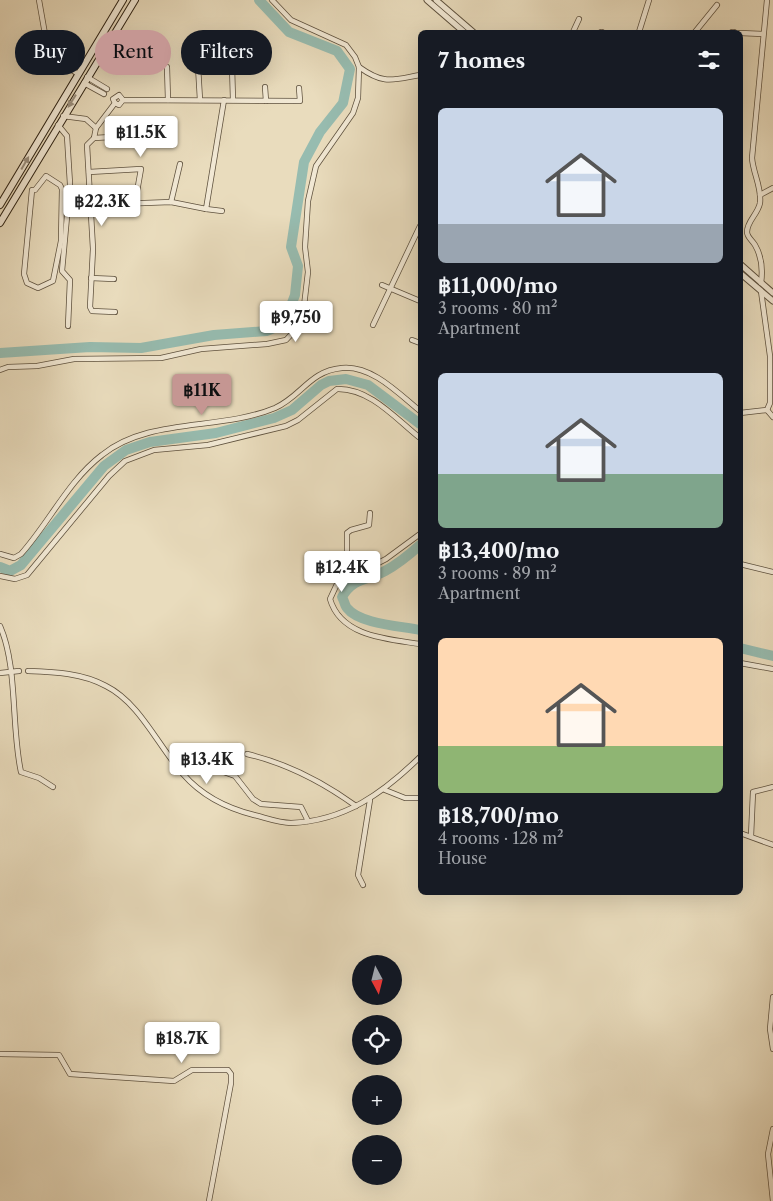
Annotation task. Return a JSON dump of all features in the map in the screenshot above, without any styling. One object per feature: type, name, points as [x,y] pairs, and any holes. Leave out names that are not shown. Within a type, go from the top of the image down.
[{"type":"main road","points":[[85,62],[123,0]]},
{"type":"main road","points":[[0,223],[63,116],[135,0]]},
{"type":"main road","points":[[0,205],[77,75]]},
{"type":"street","points":[[39,0],[44,30]]},
{"type":"street","points":[[272,0],[291,20],[346,45],[360,67],[375,79],[381,80],[418,75]]},
{"type":"street","points":[[427,0],[462,30]]},
{"type":"street","points":[[436,0],[470,30]]},
{"type":"street","points":[[640,30],[649,0]]},
{"type":"street","points":[[767,0],[752,158],[760,195],[758,209],[747,230],[748,237],[756,246],[761,260],[761,291],[771,371],[770,403],[767,410]]},
{"type":"street","points":[[697,30],[717,5]]},
{"type":"street","points":[[574,30],[579,19]]},
{"type":"street","points":[[743,33],[764,34]]},
{"type":"street","points":[[0,370],[8,367],[37,366],[74,359],[161,358],[201,349],[267,344],[286,340],[302,323],[308,272],[305,247],[308,201],[316,166],[352,113],[358,98],[360,67]]},
{"type":"street","points":[[167,75],[168,100]]},
{"type":"street","points":[[199,75],[200,100]]},
{"type":"street","points":[[232,75],[233,100]]},
{"type":"street","points":[[85,80],[119,95],[123,100]]},
{"type":"street","points":[[85,80],[119,105],[123,100]]},
{"type":"street","points":[[265,87],[266,100]]},
{"type":"street","points":[[123,100],[300,101],[299,88]]},
{"type":"street","points":[[115,312],[91,310],[92,205],[88,145],[94,138],[96,128],[119,95]]},
{"type":"street","points":[[206,209],[224,100]]},
{"type":"street","points":[[63,116],[86,119],[96,128]]},
{"type":"street","points":[[58,125],[67,136],[70,184],[62,271],[70,280],[68,326]]},
{"type":"street","points":[[94,138],[146,135]]},
{"type":"street","points":[[171,202],[180,164]]},
{"type":"street","points":[[89,172],[140,169],[135,204]]},
{"type":"street","points":[[46,176],[60,185],[62,189],[61,241],[53,281],[38,288],[27,283],[24,274],[32,190],[35,190],[46,176]]},
{"type":"street","points":[[22,185],[32,190]]},
{"type":"street","points":[[760,195],[773,188]]},
{"type":"street","points":[[92,205],[171,202],[222,211]]},
{"type":"street","points":[[374,325],[418,235]]},
{"type":"street","points":[[743,267],[773,293]]},
{"type":"street","points":[[743,275],[773,301]]},
{"type":"street","points":[[91,278],[114,279]]},
{"type":"street","points":[[382,285],[418,300]]},
{"type":"street","points":[[412,340],[418,342]]},
{"type":"street","points":[[0,554],[14,558],[21,554],[84,470],[102,454],[120,443],[144,433],[225,422],[268,410],[294,397],[311,379],[343,368],[369,374],[390,386],[418,409]]},
{"type":"street","points":[[0,576],[15,579],[27,576],[109,476],[125,461],[154,450],[208,445],[286,426],[298,420],[337,389],[350,390],[369,398],[418,436]]},
{"type":"street","points":[[743,413],[767,410]]},
{"type":"street","points":[[767,410],[773,417]]},
{"type":"street","points":[[350,576],[347,567],[347,533],[369,525],[370,513]]},
{"type":"street","points":[[418,535],[380,563],[337,584],[330,595],[334,609],[358,631],[380,638],[418,644]]},
{"type":"street","points":[[743,565],[773,572]]},
{"type":"street","points":[[0,626],[6,643],[13,717],[21,772],[39,778],[53,787]]},
{"type":"street","points":[[743,663],[773,668]]},
{"type":"street","points":[[0,673],[19,671]]},
{"type":"street","points":[[28,671],[58,672],[106,686],[127,702],[181,773],[196,789],[212,800],[243,812],[277,821],[290,823],[308,821],[370,800],[385,790],[418,760]]},
{"type":"street","points":[[247,754],[264,758],[316,781],[356,806]]},
{"type":"street","points":[[218,770],[235,776],[253,799],[261,804],[301,807],[308,821]]},
{"type":"street","points":[[750,836],[753,792],[773,787]]},
{"type":"street","points":[[385,790],[405,798],[418,798]]},
{"type":"street","points":[[363,885],[358,875],[370,800]]},
{"type":"street","points":[[743,834],[773,845]]},
{"type":"street","points":[[773,997],[770,1028],[773,1049]]},
{"type":"street","points":[[0,1054],[59,1055],[70,1074],[174,1081],[192,1070],[228,1070],[231,1074],[231,1083],[209,1201]]},
{"type":"street","points":[[773,1129],[768,1154],[773,1201]]},
{"type":"waterway","points":[[0,353],[90,347],[141,348],[214,335],[267,331],[284,324],[295,295],[298,266],[291,247],[304,162],[320,132],[343,103],[350,69],[337,51],[289,32],[259,0]]},
{"type":"waterway","points":[[0,567],[10,571],[21,565],[104,466],[126,450],[150,442],[216,433],[274,418],[292,410],[321,385],[329,381],[346,379],[368,385],[418,422]]},
{"type":"waterway","points":[[418,547],[390,568],[351,586],[342,597],[347,608],[361,618],[381,624],[418,630]]},
{"type":"waterway","points":[[743,649],[773,656]]}]
